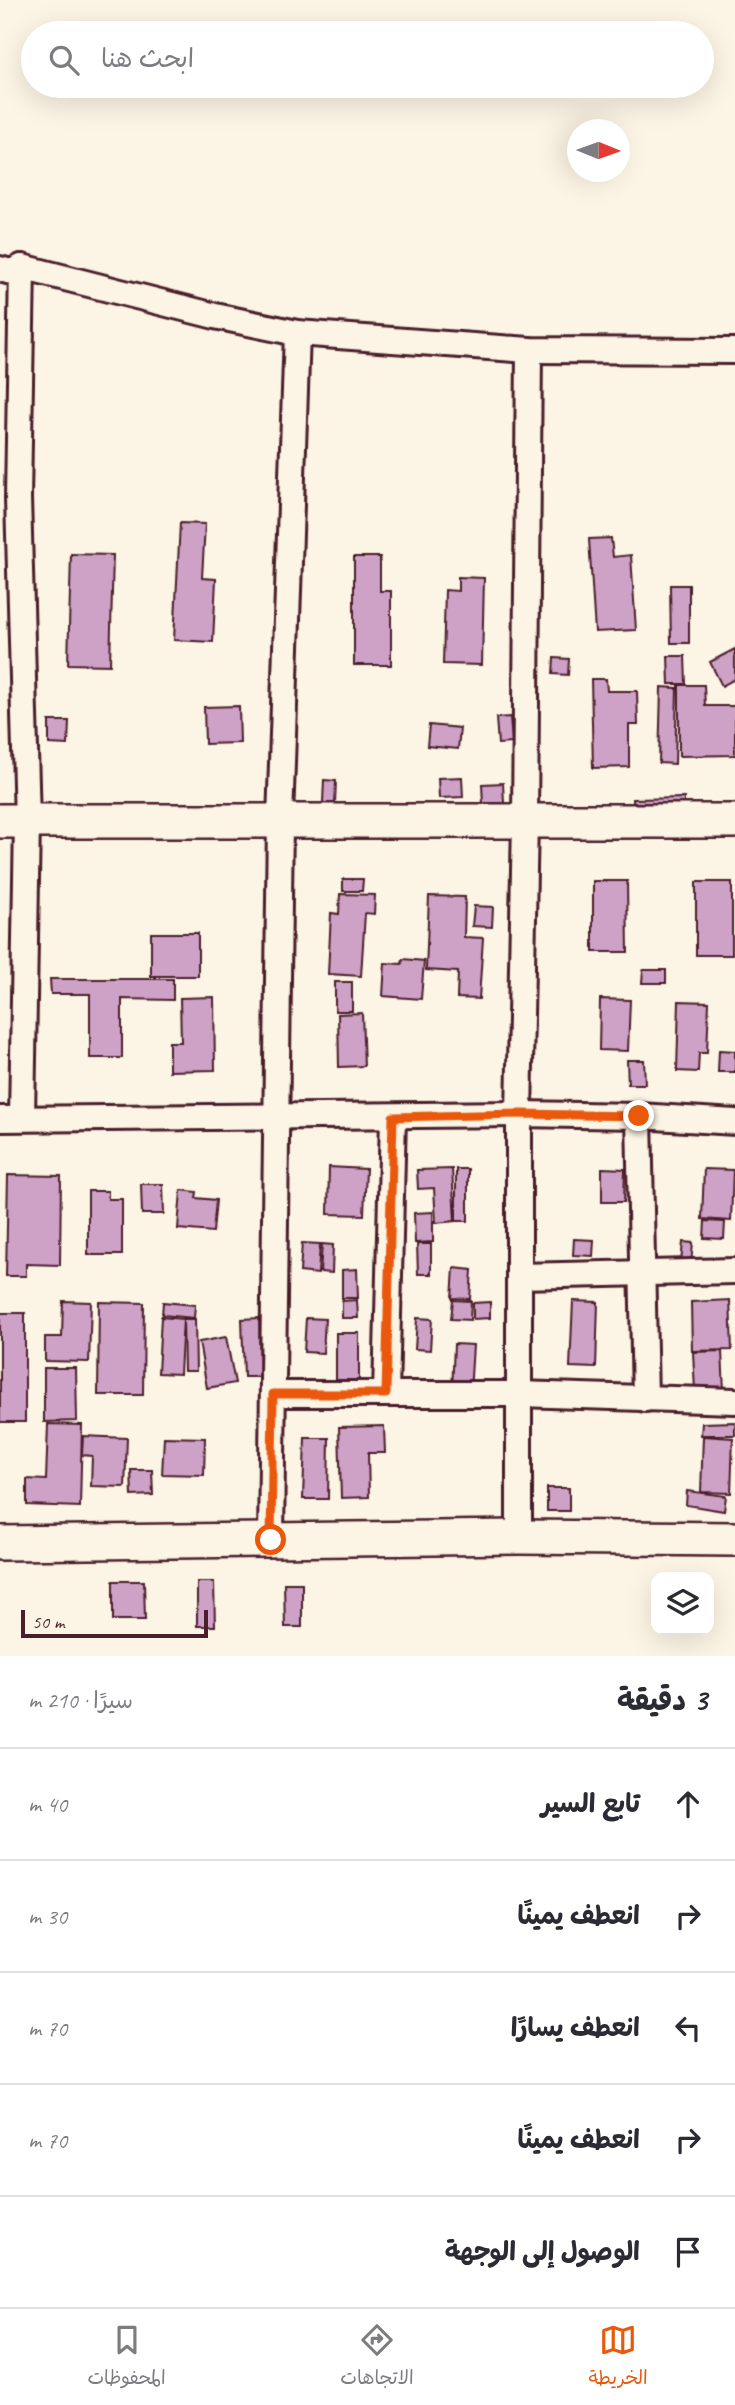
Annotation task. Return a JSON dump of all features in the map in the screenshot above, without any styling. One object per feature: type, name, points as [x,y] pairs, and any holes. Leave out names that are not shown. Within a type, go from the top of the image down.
[{"type":"main road","points":[[13,821],[735,821]]},
{"type":"main road","points":[[0,1543],[519,1537],[735,1539]]},
{"type":"street","points":[[735,351],[529,350],[297,333],[11,268],[11,1119],[519,1114],[639,1116],[735,1122]]},
{"type":"street","points":[[271,1540],[280,820],[297,333]]},
{"type":"street","points":[[519,1537],[519,1114],[525,821],[529,350]]},
{"type":"street","points":[[639,1116],[645,1399]]},
{"type":"street","points":[[386,1394],[393,1117]]},
{"type":"street","points":[[519,1276],[735,1271]]},
{"type":"street","points":[[273,1394],[519,1394],[735,1401]]},
{"type":"building","points":[[180,523],[205,524],[202,578],[216,579],[213,642],[174,640]]},
{"type":"building","points":[[611,538],[613,557],[631,555],[636,630],[595,632],[589,539]]},
{"type":"building","points":[[71,554],[113,555],[110,665],[68,664]]},
{"type":"building","points":[[354,557],[380,557],[380,591],[391,591],[391,665],[354,665]]},
{"type":"building","points":[[458,577],[484,578],[482,665],[443,664],[445,590],[458,591]]},
{"type":"building","points":[[670,585],[689,585],[689,643],[671,643]]},
{"type":"building","points":[[735,649],[735,679],[722,686],[710,662]]},
{"type":"building","points":[[668,656],[685,656],[686,684],[669,684]]},
{"type":"building","points":[[554,658],[569,659],[568,675],[553,674]]},
{"type":"building","points":[[591,679],[606,679],[607,691],[637,691],[638,725],[629,725],[629,767],[593,768]]},
{"type":"building","points":[[679,685],[704,685],[705,706],[735,706],[735,755],[679,756]]},
{"type":"building","points":[[661,687],[677,688],[675,764],[659,763]]},
{"type":"building","points":[[239,706],[240,743],[205,744],[204,707]]},
{"type":"building","points":[[510,717],[512,743],[498,744],[496,718]]},
{"type":"building","points":[[49,721],[69,721],[68,745],[49,744]]},
{"type":"building","points":[[429,725],[460,728],[458,749],[427,746]]},
{"type":"building","points":[[462,777],[463,797],[439,798],[438,778]]},
{"type":"building","points":[[324,780],[336,781],[335,803],[323,803]]},
{"type":"building","points":[[503,783],[504,803],[483,804],[482,784]]},
{"type":"building","points":[[684,798],[684,816],[634,817],[633,799]]},
{"type":"building","points":[[343,879],[363,879],[362,891],[343,891]]},
{"type":"building","points":[[593,881],[627,881],[628,952],[593,952]]},
{"type":"building","points":[[696,882],[732,882],[732,955],[696,955]]},
{"type":"building","points":[[340,894],[375,895],[374,914],[365,913],[361,976],[328,974],[331,913],[339,914]]},
{"type":"building","points":[[429,896],[465,897],[464,937],[483,938],[479,999],[457,998],[458,972],[426,970]]},
{"type":"building","points":[[474,906],[493,907],[492,927],[472,926]]},
{"type":"building","points":[[151,933],[198,933],[198,976],[151,976]]},
{"type":"building","points":[[403,959],[424,961],[421,999],[383,996],[385,963],[402,964]]},
{"type":"building","points":[[643,970],[666,970],[666,983],[642,983]]},
{"type":"building","points":[[50,979],[173,979],[173,1000],[122,999],[122,1058],[90,1058],[90,994],[51,994]]},
{"type":"building","points":[[335,982],[352,982],[352,1011],[335,1011]]},
{"type":"building","points":[[214,997],[215,1070],[169,1071],[169,1042],[181,1042],[180,998]]},
{"type":"building","points":[[600,999],[630,1000],[628,1051],[599,1050]]},
{"type":"building","points":[[679,1001],[709,1002],[707,1053],[699,1053],[698,1072],[677,1071]]},
{"type":"building","points":[[362,1013],[364,1066],[339,1067],[338,1014]]},
{"type":"building","points":[[719,1050],[735,1051],[735,1072],[718,1072]]},
{"type":"building","points":[[627,1060],[644,1060],[645,1084],[628,1084]]},
{"type":"building","points":[[329,1167],[366,1169],[364,1215],[328,1214]]},
{"type":"building","points":[[602,1168],[625,1169],[624,1202],[602,1202]]},
{"type":"building","points":[[452,1169],[455,1221],[436,1223],[434,1188],[418,1189],[417,1170]]},
{"type":"building","points":[[456,1169],[468,1169],[468,1221],[456,1221]]},
{"type":"building","points":[[704,1169],[733,1170],[731,1221],[702,1219]]},
{"type":"building","points":[[8,1175],[61,1176],[60,1265],[26,1264],[26,1276],[6,1276]]},
{"type":"building","points":[[141,1184],[163,1184],[164,1214],[142,1214]]},
{"type":"building","points":[[181,1190],[197,1192],[196,1198],[216,1200],[213,1232],[178,1229]]},
{"type":"building","points":[[88,1191],[108,1191],[108,1199],[122,1199],[122,1255],[88,1255]]},
{"type":"building","points":[[433,1212],[433,1242],[415,1243],[414,1213]]},
{"type":"building","points":[[705,1221],[725,1222],[724,1239],[704,1238]]},
{"type":"building","points":[[574,1239],[594,1240],[593,1256],[573,1255]]},
{"type":"building","points":[[683,1242],[693,1243],[691,1264],[681,1263]]},
{"type":"building","points":[[302,1243],[320,1244],[318,1274],[300,1272]]},
{"type":"building","points":[[322,1244],[333,1245],[332,1273],[320,1272]]},
{"type":"building","points":[[417,1244],[431,1244],[431,1274],[418,1274]]},
{"type":"building","points":[[454,1268],[472,1270],[470,1299],[452,1298]]},
{"type":"building","points":[[357,1269],[358,1298],[342,1298],[342,1270]]},
{"type":"building","points":[[357,1300],[358,1318],[342,1318],[342,1301]]},
{"type":"building","points":[[453,1300],[471,1301],[470,1320],[451,1319]]},
{"type":"building","points":[[730,1300],[732,1350],[692,1351],[691,1302]]},
{"type":"building","points":[[63,1301],[91,1302],[89,1362],[45,1361],[45,1337],[62,1337]]},
{"type":"building","points":[[573,1301],[598,1302],[596,1368],[570,1367]]},
{"type":"building","points":[[99,1302],[144,1303],[143,1395],[98,1395]]},
{"type":"building","points":[[163,1302],[195,1305],[194,1318],[162,1315]]},
{"type":"building","points":[[490,1302],[490,1318],[473,1319],[473,1303]]},
{"type":"building","points":[[0,1313],[25,1313],[25,1422],[0,1422]]},
{"type":"building","points":[[161,1317],[183,1319],[180,1374],[158,1373]]},
{"type":"building","points":[[259,1318],[260,1377],[244,1377],[242,1319]]},
{"type":"building","points":[[306,1318],[325,1319],[323,1353],[304,1352]]},
{"type":"building","points":[[417,1318],[432,1319],[430,1350],[415,1349]]},
{"type":"building","points":[[183,1319],[195,1319],[196,1371],[184,1371]]},
{"type":"building","points":[[336,1333],[359,1333],[359,1393],[336,1393]]},
{"type":"building","points":[[226,1337],[235,1383],[207,1388],[199,1342]]},
{"type":"building","points":[[454,1344],[473,1345],[470,1393],[452,1392]]},
{"type":"building","points":[[722,1351],[724,1391],[695,1391],[693,1352]]},
{"type":"building","points":[[44,1368],[76,1368],[77,1421],[44,1422]]},
{"type":"building","points":[[735,1422],[735,1435],[701,1435],[702,1423]]},
{"type":"building","points":[[48,1424],[82,1425],[80,1507],[27,1505],[27,1479],[46,1480]]},
{"type":"building","points":[[384,1426],[385,1453],[368,1453],[369,1497],[341,1498],[339,1427]]},
{"type":"building","points":[[83,1436],[127,1438],[125,1487],[91,1486],[92,1456],[82,1455]]},
{"type":"building","points":[[703,1436],[733,1438],[731,1493],[701,1492]]},
{"type":"building","points":[[164,1437],[205,1438],[204,1475],[162,1474]]},
{"type":"building","points":[[305,1438],[329,1438],[328,1499],[303,1499]]},
{"type":"building","points":[[131,1470],[152,1470],[153,1495],[132,1496]]},
{"type":"building","points":[[547,1488],[569,1488],[569,1511],[547,1511]]},
{"type":"building","points":[[687,1491],[726,1496],[724,1511],[686,1505]]},
{"type":"building","points":[[113,1581],[144,1581],[145,1620],[113,1620]]},
{"type":"building","points":[[197,1582],[214,1582],[215,1626],[197,1626]]},
{"type":"building","points":[[284,1583],[302,1583],[302,1627],[285,1627]]},
{"type":"route","points":[[271,1540],[273,1394],[386,1394],[393,1117],[519,1114],[639,1116]]}]
